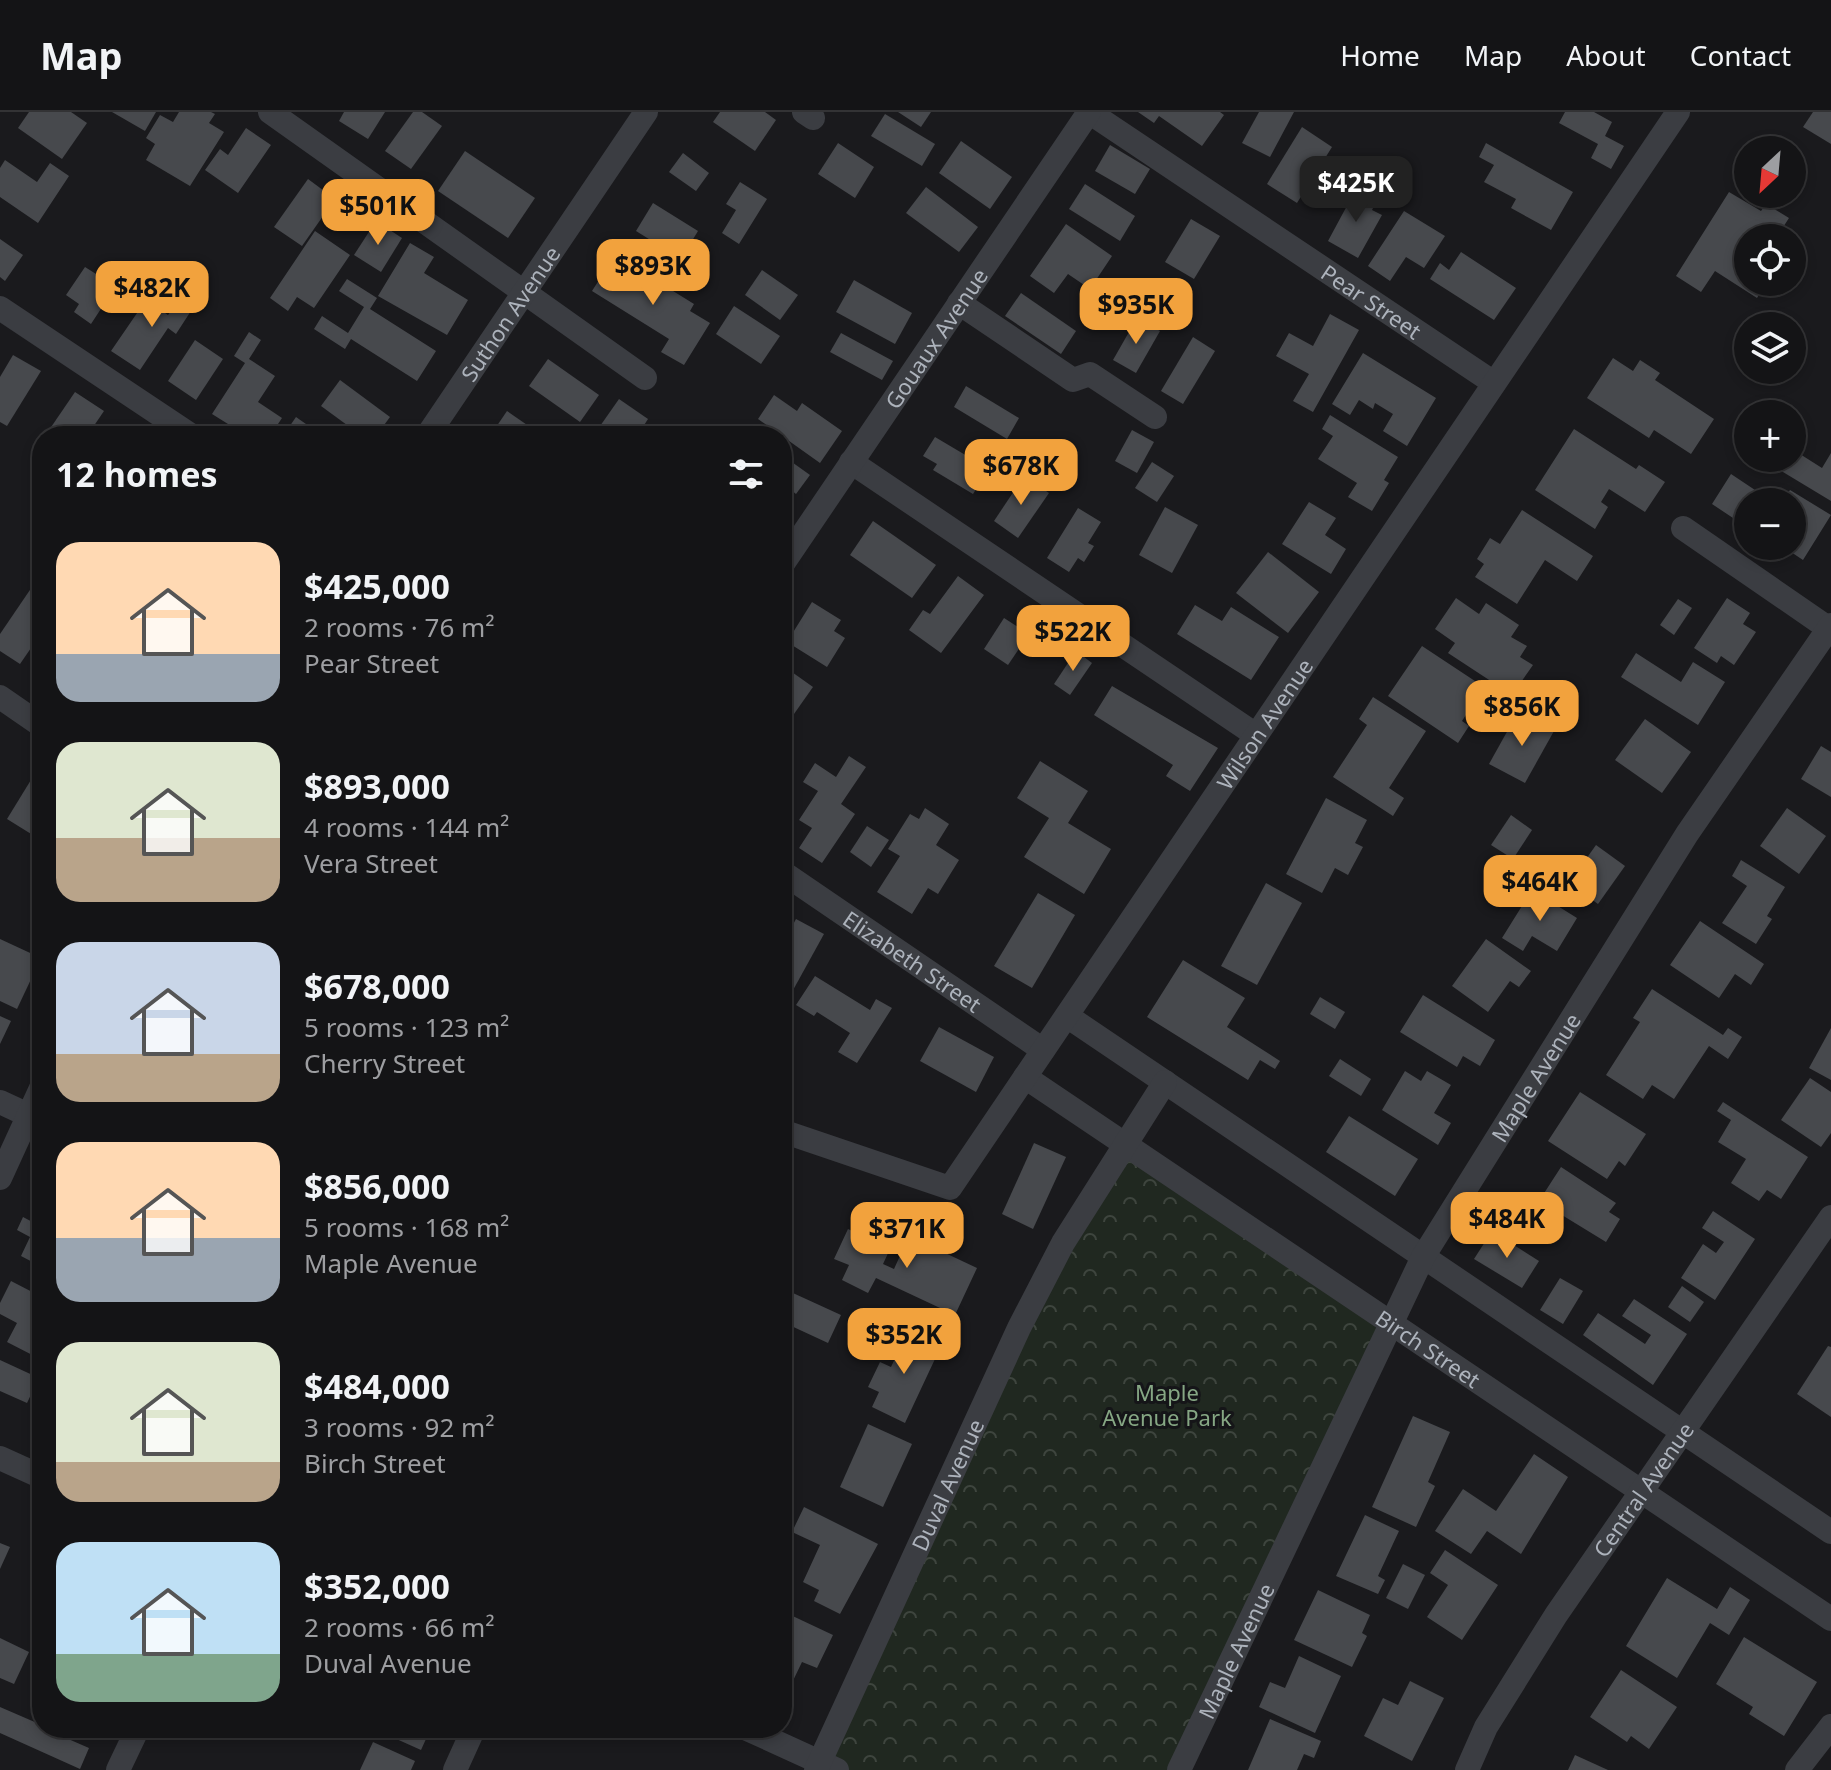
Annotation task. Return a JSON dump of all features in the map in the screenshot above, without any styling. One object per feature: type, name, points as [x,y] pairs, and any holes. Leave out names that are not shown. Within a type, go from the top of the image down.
[{"type":"street","points":[[270,112],[645,378]]},
{"type":"street","name":"Suthon Avenue","points":[[434,426],[646,112]]},
{"type":"street","name":"Gouaux Avenue","points":[[792,550],[1089,112]]},
{"type":"street","name":"Pear Street","points":[[1089,112],[1494,383]]},
{"type":"street","name":"Wilson Avenue","points":[[792,1134],[950,1188],[1678,112]]},
{"type":"street","points":[[959,303],[1073,380],[1090,374],[1155,417]]},
{"type":"street","points":[[0,308],[177,426]]},
{"type":"street","points":[[851,462],[1256,735]]},
{"type":"street","points":[[1683,528],[1830,628]]},
{"type":"street","name":"Maple Avenue","points":[[1179,1770],[1423,1257],[1687,834],[1830,628]]},
{"type":"street","points":[[0,697],[32,719]]},
{"type":"street","name":"Elizabeth Street","points":[[792,879],[1043,1050]]},
{"type":"street","points":[[1067,1016],[1831,1532]]},
{"type":"street","name":"Birch Street","points":[[1025,1077],[1831,1619]]},
{"type":"street","name":"Duval Avenue","points":[[824,1767],[1019,1328],[1063,1243],[1165,1082]]},
{"type":"street","points":[[0,1102],[32,1118]]},
{"type":"street","points":[[0,1178],[32,1124]]},
{"type":"street","name":"Central Avenue","points":[[1467,1770],[1486,1727],[1556,1615],[1831,1217]]},
{"type":"street","points":[[0,1458],[32,1472]]},
{"type":"street","points":[[1797,1770],[1831,1726]]},
{"type":"street","points":[[118,1770],[133,1738]]},
{"type":"street","points":[[455,1770],[469,1738]]},
{"type":"street","points":[[765,1738],[824,1767]]},
{"type":"green space","name":"Maple Avenue Park","points":[[1126,1145],[1391,1323],[1179,1770],[837,1770],[820,1762],[1019,1328]]},
{"type":"building","points":[[29,112],[71,112],[87,123],[62,159],[18,128]]},
{"type":"building","points":[[112,112],[156,112],[145,131]]},
{"type":"building","points":[[179,112],[211,112],[215,114],[209,123],[224,132],[190,186],[146,160],[155,144],[146,138],[160,115],[173,122]]},
{"type":"building","points":[[344,112],[385,112],[368,139],[339,121]]},
{"type":"building","points":[[413,112],[422,112],[442,126],[411,169],[385,151]]},
{"type":"building","points":[[720,112],[765,112],[776,120],[755,151],[713,122]]},
{"type":"building","points":[[898,112],[931,112],[921,127]]},
{"type":"building","points":[[1138,112],[1220,112],[1224,115],[1202,146],[1159,116],[1154,123]]},
{"type":"building","points":[[1259,112],[1294,112],[1270,157],[1242,143]]},
{"type":"building","points":[[1565,112],[1594,112],[1612,122],[1605,136],[1624,146],[1611,169],[1591,158],[1598,144],[1559,123]]},
{"type":"building","points":[[1813,112],[1831,112],[1831,144],[1803,127]]},
{"type":"building","points":[[885,114],[935,144],[922,166],[871,136]]},
{"type":"building","points":[[1302,127],[1332,147],[1297,203],[1267,184]]},
{"type":"building","points":[[246,128],[271,145],[238,193],[205,170],[220,149],[228,155]]},
{"type":"building","points":[[961,141],[1012,177],[990,209],[939,173]]},
{"type":"building","points":[[838,143],[874,167],[855,198],[818,174]]},
{"type":"building","points":[[1486,143],[1573,192],[1551,230],[1511,208],[1516,199],[1484,182],[1494,165],[1479,157]]},
{"type":"building","points":[[1110,145],[1150,169],[1135,194],[1095,171]]},
{"type":"building","points":[[465,151],[535,198],[508,238],[438,191]]},
{"type":"building","points":[[683,153],[709,173],[696,191],[669,172]]},
{"type":"building","points":[[5,160],[37,182],[50,163],[69,176],[38,223],[0,197],[0,168]]},
{"type":"building","points":[[308,179],[335,199],[302,246],[274,227]]},
{"type":"building","points":[[740,182],[767,199],[739,244],[722,233],[736,210],[726,204]]},
{"type":"building","points":[[1085,184],[1135,216],[1120,241],[1069,209]]},
{"type":"building","points":[[926,187],[978,227],[959,252],[906,213]]},
{"type":"building","points":[[1356,189],[1377,200],[1372,210],[1382,215],[1358,258],[1328,241]]},
{"type":"building","points":[[1729,192],[1734,195],[1734,208],[1756,208],[1761,211],[1773,208],[1789,218],[1785,224],[1734,224],[1734,283],[1715,271],[1701,292],[1676,276]]},
{"type":"building","points":[[653,203],[698,231],[681,259],[636,231]]},
{"type":"building","points":[[1404,211],[1445,236],[1424,268],[1406,257],[1390,281],[1368,266]]},
{"type":"building","points":[[1191,219],[1220,236],[1194,279],[1165,262]]},
{"type":"building","points":[[376,221],[402,238],[381,272],[354,255]]},
{"type":"building","points":[[1066,224],[1112,256],[1090,289],[1068,274],[1054,293],[1030,276]]},
{"type":"building","points":[[315,231],[350,255],[314,308],[297,297],[288,311],[270,298]]},
{"type":"building","points":[[0,239],[23,255],[5,281],[0,277]]},
{"type":"building","points":[[410,243],[434,257],[424,273],[468,300],[447,335],[378,296]]},
{"type":"building","points":[[1461,252],[1516,288],[1494,320],[1430,279],[1440,263],[1449,270]]},
{"type":"building","points":[[615,255],[694,304],[690,311],[710,323],[684,365],[661,352],[669,339],[592,291]]},
{"type":"building","points":[[85,267],[104,279],[98,288],[110,295],[91,324],[74,312],[79,304],[66,295]]},
{"type":"building","points":[[762,270],[798,295],[780,320],[745,295]]},
{"type":"building","points":[[347,279],[377,298],[370,309],[436,351],[417,381],[351,339],[345,349],[314,329],[322,316],[348,333],[364,307],[339,291]]},
{"type":"building","points":[[854,280],[912,313],[895,344],[836,312]]},
{"type":"building","points":[[187,288],[200,297],[176,334],[168,328],[140,370],[111,351],[146,300],[168,315]]},
{"type":"building","points":[[1021,293],[1076,331],[1061,354],[1005,316]]},
{"type":"building","points":[[734,306],[780,336],[761,364],[716,334]]},
{"type":"building","points":[[1330,314],[1359,330],[1313,412],[1293,401],[1309,374],[1276,356],[1289,333],[1313,346]]},
{"type":"building","points":[[1137,318],[1160,331],[1136,373],[1113,360]]},
{"type":"building","points":[[249,332],[261,340],[249,359],[275,376],[258,402],[282,418],[277,426],[231,426],[212,414],[245,363],[234,356]]},
{"type":"building","points":[[841,333],[893,361],[882,380],[830,352]]},
{"type":"building","points":[[1193,337],[1215,351],[1183,404],[1161,391]]},
{"type":"building","points":[[195,340],[223,359],[196,400],[168,381]]},
{"type":"building","points":[[1363,353],[1436,398],[1407,446],[1383,431],[1393,414],[1375,403],[1373,409],[1359,400],[1350,415],[1332,404]]},
{"type":"building","points":[[13,355],[41,371],[7,426],[0,422],[0,377]]},
{"type":"building","points":[[1613,358],[1633,371],[1640,360],[1660,373],[1655,380],[1714,419],[1691,454],[1654,430],[1649,438],[1587,398]]},
{"type":"building","points":[[548,359],[599,395],[580,422],[529,386]]},
{"type":"building","points":[[340,380],[390,417],[383,426],[348,426],[321,406]]},
{"type":"building","points":[[966,386],[1019,418],[1007,439],[954,407]]},
{"type":"building","points":[[75,392],[104,411],[94,426],[52,426]]},
{"type":"building","points":[[774,395],[797,411],[802,403],[842,431],[820,463],[792,443],[792,426],[768,426],[758,419]]},
{"type":"building","points":[[619,399],[648,419],[643,426],[600,426]]},
{"type":"building","points":[[507,411],[529,426],[497,426]]},
{"type":"building","points":[[1330,415],[1398,457],[1384,480],[1389,483],[1372,511],[1348,497],[1357,483],[1318,459],[1333,436],[1322,429]]},
{"type":"building","points":[[296,417],[309,426],[290,426]]},
{"type":"building","points":[[1574,429],[1636,469],[1639,465],[1665,482],[1645,512],[1609,489],[1601,502],[1608,507],[1595,529],[1535,490]]},
{"type":"building","points":[[1132,430],[1154,442],[1137,473],[1115,461]]},
{"type":"building","points":[[935,437],[989,469],[973,494],[933,470],[937,464],[923,456]]},
{"type":"building","points":[[1831,453],[1831,501],[1783,472],[1806,472],[1806,458],[1822,468]]},
{"type":"building","points":[[792,462],[810,475],[796,494],[792,491]]},
{"type":"building","points":[[1152,462],[1174,476],[1157,502],[1135,488]]},
{"type":"building","points":[[1731,474],[1752,488],[1734,488],[1734,519],[1712,504]]},
{"type":"building","points":[[1024,476],[1049,493],[1018,538],[994,521]]},
{"type":"building","points":[[1806,500],[1831,515],[1806,555]]},
{"type":"building","points":[[1309,502],[1336,518],[1325,535],[1346,549],[1331,574],[1282,544]]},
{"type":"building","points":[[1165,507],[1198,525],[1172,573],[1139,555]]},
{"type":"building","points":[[1078,508],[1101,522],[1088,543],[1094,546],[1084,562],[1078,558],[1069,572],[1047,558]]},
{"type":"building","points":[[1522,510],[1593,556],[1577,581],[1545,560],[1517,604],[1475,577],[1484,564],[1477,559],[1490,538],[1500,544]]},
{"type":"building","points":[[873,521],[936,565],[912,598],[850,555]]},
{"type":"building","points":[[1268,552],[1319,592],[1288,633],[1236,593]]},
{"type":"building","points":[[958,576],[984,595],[941,653],[909,630],[923,610],[930,614]]},
{"type":"building","points":[[32,587],[32,647],[20,664],[0,651],[0,634]]},
{"type":"building","points":[[1456,598],[1479,614],[1486,603],[1519,625],[1511,637],[1527,646],[1520,657],[1533,665],[1512,695],[1448,653],[1455,643],[1435,629]]},
{"type":"building","points":[[1727,598],[1750,613],[1743,624],[1756,632],[1734,665],[1721,656],[1717,663],[1694,648]]},
{"type":"building","points":[[1678,599],[1692,608],[1674,635],[1660,625]]},
{"type":"building","points":[[812,602],[841,620],[834,631],[845,638],[827,667],[792,645],[792,634]]},
{"type":"building","points":[[1195,605],[1222,621],[1231,607],[1279,637],[1251,680],[1177,634]]},
{"type":"building","points":[[1004,618],[1029,634],[1008,665],[984,649]]},
{"type":"building","points":[[1422,646],[1484,687],[1462,721],[1469,726],[1458,743],[1388,696]]},
{"type":"building","points":[[1076,651],[1092,663],[1070,695],[1054,684]]},
{"type":"building","points":[[1636,653],[1681,682],[1693,662],[1725,682],[1698,725],[1621,677]]},
{"type":"building","points":[[792,672],[813,687],[792,717]]},
{"type":"building","points":[[1112,686],[1218,748],[1190,791],[1166,776],[1173,765],[1094,715]]},
{"type":"building","points":[[1373,697],[1426,731],[1389,788],[1404,798],[1393,816],[1333,777],[1367,725],[1359,719]]},
{"type":"building","points":[[1518,712],[1554,731],[1525,783],[1489,764]]},
{"type":"building","points":[[1645,719],[1691,752],[1662,793],[1615,760]]},
{"type":"building","points":[[1821,746],[1831,752],[1831,797],[1801,779]]},
{"type":"building","points":[[849,756],[866,767],[841,804],[855,814],[822,863],[799,848],[812,828],[799,820],[818,791],[803,782],[815,763],[836,777]]},
{"type":"building","points":[[1040,761],[1088,791],[1068,823],[1111,849],[1084,894],[1024,857],[1049,818],[1017,798]]},
{"type":"building","points":[[32,778],[32,835],[7,819]]},
{"type":"building","points":[[1326,798],[1367,820],[1355,843],[1363,847],[1348,875],[1335,868],[1322,893],[1286,874]]},
{"type":"building","points":[[925,808],[949,824],[936,845],[959,860],[938,894],[928,888],[912,914],[877,892],[900,856],[888,849],[910,814],[919,819]]},
{"type":"building","points":[[1787,808],[1826,836],[1799,874],[1760,846]]},
{"type":"building","points":[[1511,815],[1532,830],[1513,859],[1491,845]]},
{"type":"building","points":[[867,826],[889,840],[871,867],[850,852]]},
{"type":"building","points":[[1596,845],[1625,866],[1598,904],[1569,883]]},
{"type":"building","points":[[1741,860],[1785,887],[1767,916],[1772,919],[1756,944],[1722,923],[1747,886],[1732,876]]},
{"type":"building","points":[[1266,883],[1302,903],[1257,985],[1221,966]]},
{"type":"building","points":[[1532,890],[1577,918],[1557,951],[1532,936],[1523,951],[1502,938]]},
{"type":"building","points":[[1038,893],[1075,915],[1032,988],[994,966]]},
{"type":"building","points":[[796,919],[824,934],[792,992],[792,926]]},
{"type":"building","points":[[1700,921],[1764,964],[1751,985],[1735,974],[1719,998],[1670,965]]},
{"type":"building","points":[[0,939],[32,954],[32,977],[17,1009],[0,1001]]},
{"type":"building","points":[[1486,939],[1531,971],[1519,987],[1510,981],[1488,1012],[1452,986]]},
{"type":"building","points":[[1183,960],[1245,998],[1227,1027],[1280,1061],[1275,1069],[1260,1060],[1248,1080],[1147,1017]]},
{"type":"building","points":[[815,976],[870,1010],[876,999],[892,1008],[857,1063],[838,1052],[850,1033],[817,1012],[814,1016],[796,1005]]},
{"type":"building","points":[[1652,989],[1723,1035],[1728,1028],[1742,1037],[1728,1059],[1709,1046],[1674,1099],[1652,1085],[1643,1099],[1606,1075],[1640,1022],[1633,1018]]},
{"type":"building","points":[[1423,995],[1495,1040],[1480,1066],[1463,1056],[1457,1067],[1400,1032]]},
{"type":"building","points":[[1320,997],[1345,1012],[1335,1029],[1310,1014]]},
{"type":"building","points":[[0,1016],[11,1021],[0,1044]]},
{"type":"building","points":[[939,1027],[994,1057],[976,1092],[920,1061]]},
{"type":"building","points":[[1831,1028],[1831,1080],[1809,1068]]},
{"type":"building","points":[[1340,1059],[1371,1079],[1361,1096],[1329,1076]]},
{"type":"building","points":[[1405,1071],[1421,1081],[1427,1071],[1451,1085],[1434,1113],[1451,1123],[1438,1145],[1382,1110]]},
{"type":"building","points":[[1810,1078],[1831,1092],[1831,1133],[1821,1147],[1781,1120]]},
{"type":"building","points":[[1580,1092],[1646,1134],[1625,1166],[1619,1161],[1607,1179],[1548,1141]]},
{"type":"building","points":[[1723,1102],[1808,1157],[1781,1199],[1767,1190],[1759,1201],[1731,1183],[1746,1159],[1718,1142],[1731,1120],[1717,1111]]},
{"type":"building","points":[[1349,1116],[1418,1159],[1395,1196],[1326,1152]]},
{"type":"building","points":[[1034,1143],[1066,1157],[1033,1229],[1002,1214]]},
{"type":"building","points":[[1561,1167],[1616,1203],[1609,1212],[1620,1219],[1606,1242],[1539,1201]]},
{"type":"building","points":[[1713,1211],[1755,1239],[1715,1300],[1681,1278],[1703,1244],[1716,1253],[1724,1242],[1702,1228]]},
{"type":"building","points":[[23,1217],[32,1222],[32,1262],[21,1256],[30,1237],[17,1230]]},
{"type":"building","points":[[848,1229],[890,1249],[883,1264],[894,1269],[909,1236],[977,1268],[955,1315],[876,1278],[868,1293],[842,1280],[849,1265],[834,1259]]},
{"type":"building","points":[[1492,1231],[1539,1261],[1522,1288],[1474,1259]]},
{"type":"building","points":[[1560,1278],[1583,1291],[1563,1324],[1540,1310]]},
{"type":"building","points":[[11,1281],[32,1292],[32,1355],[7,1342],[17,1323],[0,1314],[0,1303]]},
{"type":"building","points":[[1682,1286],[1704,1302],[1690,1322],[1668,1307]]},
{"type":"building","points":[[792,1293],[841,1315],[828,1343],[792,1326]]},
{"type":"building","points":[[1634,1299],[1687,1334],[1653,1385],[1583,1335],[1598,1313],[1645,1344],[1651,1335],[1622,1316]]},
{"type":"building","points":[[909,1329],[942,1344],[905,1423],[872,1407],[879,1392],[868,1387],[880,1362],[891,1367]]},
{"type":"building","points":[[1828,1346],[1831,1347],[1831,1417],[1797,1394]]},
{"type":"building","points":[[0,1360],[32,1375],[32,1393],[27,1403],[0,1391]]},
{"type":"building","points":[[1413,1416],[1450,1432],[1428,1482],[1435,1486],[1416,1527],[1372,1507]]},
{"type":"building","points":[[868,1424],[912,1444],[883,1507],[840,1487]]},
{"type":"building","points":[[1534,1454],[1568,1477],[1521,1554],[1487,1531],[1471,1554],[1435,1531],[1463,1489],[1496,1511]]},
{"type":"building","points":[[804,1507],[878,1544],[840,1614],[814,1601],[819,1590],[803,1582],[820,1545],[792,1532]]},
{"type":"building","points":[[1365,1515],[1399,1531],[1378,1576],[1385,1580],[1378,1594],[1336,1576]]},
{"type":"building","points":[[0,1543],[10,1547],[0,1569]]},
{"type":"building","points":[[1445,1550],[1498,1585],[1462,1640],[1427,1617],[1448,1585],[1430,1573]]},
{"type":"building","points":[[1403,1564],[1425,1575],[1408,1609],[1386,1598]]},
{"type":"building","points":[[1667,1578],[1717,1609],[1730,1587],[1750,1600],[1729,1635],[1710,1623],[1677,1678],[1626,1646]]},
{"type":"building","points":[[1318,1590],[1370,1615],[1362,1633],[1367,1636],[1352,1667],[1294,1640]]},
{"type":"building","points":[[792,1616],[833,1635],[817,1668],[802,1662],[792,1683]]},
{"type":"building","points":[[1744,1637],[1817,1682],[1784,1736],[1749,1714],[1753,1707],[1716,1684]]},
{"type":"building","points":[[0,1638],[29,1652],[14,1684],[0,1678]]},
{"type":"building","points":[[1299,1656],[1341,1676],[1315,1733],[1259,1707],[1270,1682],[1285,1688]]},
{"type":"building","points":[[1621,1670],[1677,1707],[1649,1749],[1631,1736],[1627,1742],[1590,1717]]},
{"type":"building","points":[[1410,1681],[1444,1698],[1412,1761],[1364,1736],[1383,1698],[1398,1705]]},
{"type":"building","points":[[0,1707],[32,1721],[32,1738],[66,1738],[89,1748],[80,1769],[0,1733]]},
{"type":"building","points":[[1270,1719],[1321,1741],[1314,1758],[1304,1754],[1297,1770],[1248,1770]]},
{"type":"building","points":[[394,1738],[426,1738],[421,1750]]},
{"type":"building","points":[[373,1742],[415,1761],[411,1770],[360,1770]]},
{"type":"building","points":[[1575,1755],[1608,1770],[1568,1770]]}]
